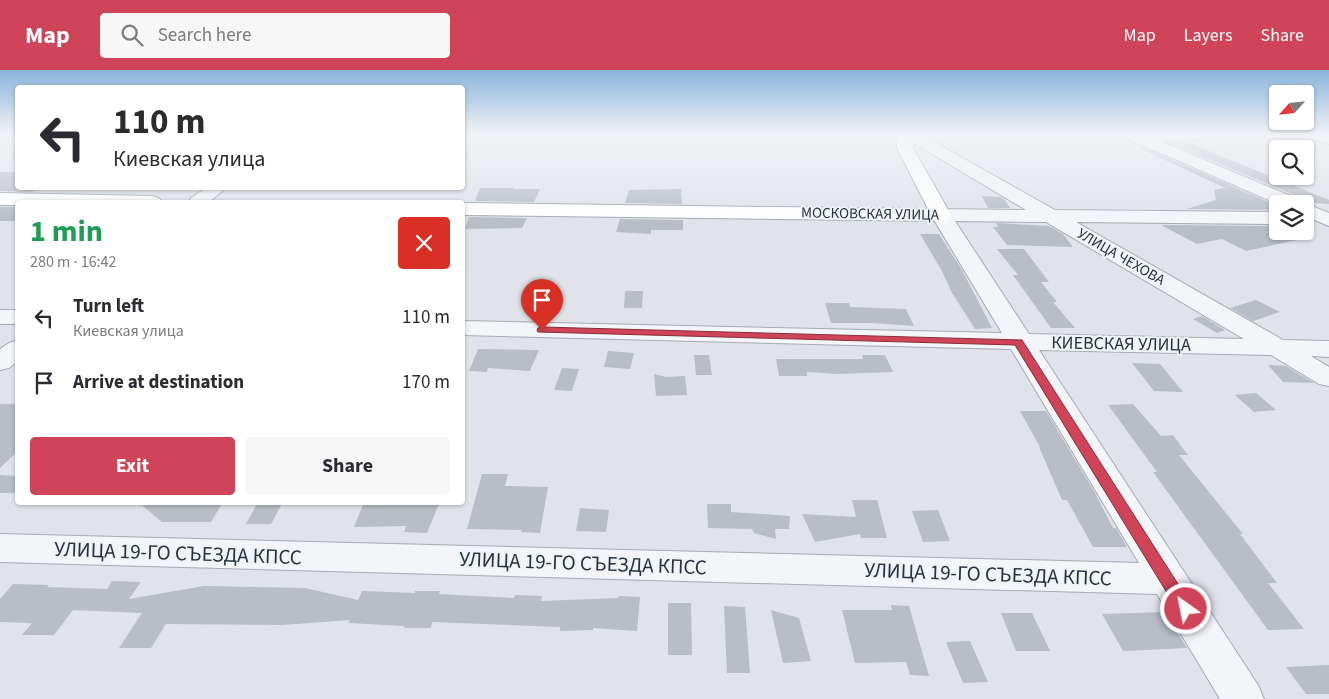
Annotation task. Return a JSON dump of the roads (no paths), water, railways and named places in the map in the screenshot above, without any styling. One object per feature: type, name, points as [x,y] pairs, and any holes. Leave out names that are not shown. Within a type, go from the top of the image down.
[{"type":"main road","points":[[913,163],[941,215]]},
{"type":"main road","points":[[0,199],[51,200]]},
{"type":"main road","name":"МОСКОВСКАЯ УЛИЦА","points":[[465,209],[941,215]]},
{"type":"street","name":"УЛИЦА ЧЕХОВА","points":[[965,163],[1329,378]]},
{"type":"street","points":[[1200,163],[1272,195]]},
{"type":"street","points":[[201,200],[214,190]]},
{"type":"street","points":[[1314,213],[1328,219]]},
{"type":"street","points":[[941,215],[1018,342],[1243,699]]},
{"type":"street","name":"МОСКОВСКАЯ УЛИЦА","points":[[941,215],[1269,218]]},
{"type":"street","points":[[1314,218],[1328,219]]},
{"type":"street","points":[[0,317],[15,317]]},
{"type":"street","name":"КИЕВСКАЯ УЛИЦА","points":[[465,328],[1329,349]]},
{"type":"street","points":[[0,362],[15,350]]},
{"type":"street","name":"УЛИЦА 19-ГО СЪЕЗДА КПСС","points":[[0,548],[1166,579]]}]
